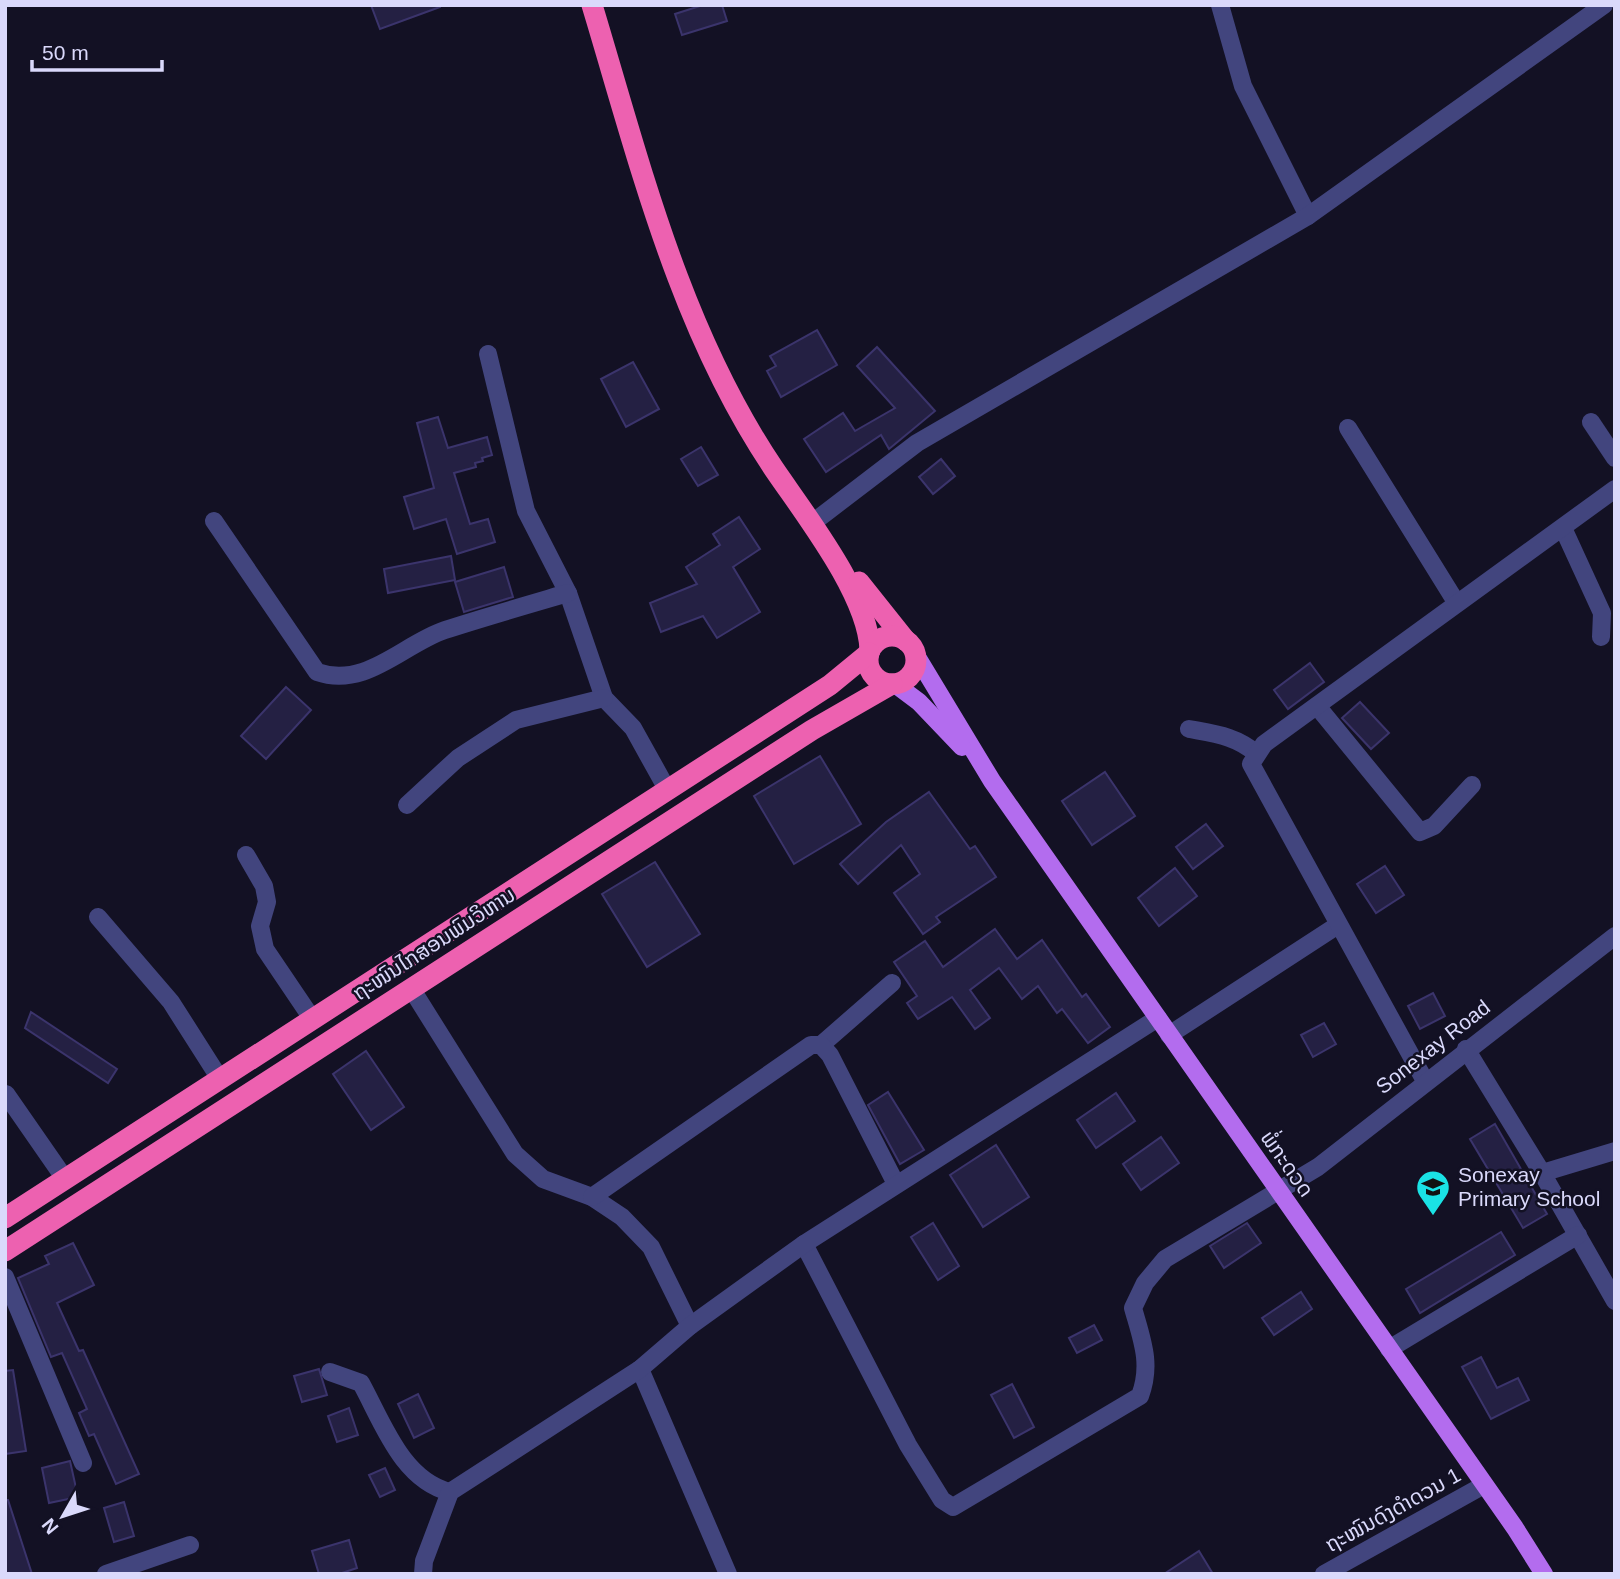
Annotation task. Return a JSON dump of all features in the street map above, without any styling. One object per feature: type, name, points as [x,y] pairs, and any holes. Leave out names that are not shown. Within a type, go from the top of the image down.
[{"type":"highway","points":[[592,5],[666,248],[694,317],[740,414],[862,608],[869,632],[873,675],[893,684],[912,673],[910,646],[811,523]]},
{"type":"highway","points":[[870,652],[886,637],[910,646]]},
{"type":"highway","name":"ຖະໜົນໄກສອນພົມວິຫານ","points":[[5,1218],[667,792],[830,685],[870,652]]},
{"type":"highway","name":"ຖະໜົນໄກສອນພົມວິຫານ","points":[[5,1251],[812,730],[893,684]]},
{"type":"highway","points":[[503,899],[517,920]]},
{"type":"main road","points":[[910,646],[992,781]]},
{"type":"main road","points":[[893,684],[943,725],[992,781]]},
{"type":"main road","name":"ພໍ່ກະດວດ","points":[[992,781],[1544,1574]]},
{"type":"street","points":[[1220,5],[1243,86],[1308,216]]},
{"type":"street","points":[[811,523],[917,443],[1308,216],[1604,5]]},
{"type":"street","points":[[488,354],[526,511],[568,593],[604,698],[633,728],[667,792]]},
{"type":"street","points":[[1591,422],[1615,458]]},
{"type":"street","points":[[1348,428],[1456,602]]},
{"type":"street","points":[[1425,1081],[1251,764],[1264,744],[1615,489]]},
{"type":"street","points":[[214,521],[317,672],[330,677],[387,663],[441,632],[568,593]]},
{"type":"street","points":[[1563,528],[1602,613],[1601,637]]},
{"type":"street","points":[[407,805],[458,758],[516,720],[604,698]]},
{"type":"street","points":[[1317,706],[1420,832],[1434,826],[1472,785]]},
{"type":"street","points":[[1189,729],[1226,735],[1242,741],[1257,754]]},
{"type":"street","points":[[246,855],[264,886],[267,902],[260,926],[265,949],[313,1020]]},
{"type":"street","points":[[98,917],[171,1002],[220,1079]]},
{"type":"street","points":[[1169,1035],[1338,925]]},
{"type":"street","name":"Sonexay Road","points":[[804,1244],[908,1445],[942,1500],[953,1507],[1140,1396],[1147,1378],[1147,1358],[1133,1308],[1145,1283],[1165,1259],[1318,1167],[1466,1049],[1615,936]]},
{"type":"street","points":[[592,1197],[811,1045],[821,1045],[892,983]]},
{"type":"street","points":[[411,988],[515,1154],[543,1179],[592,1197],[622,1217],[651,1247],[690,1326]]},
{"type":"street","points":[[423,1574],[424,1561],[450,1492],[640,1369],[690,1326],[804,1244],[1158,1018]]},
{"type":"street","points":[[821,1045],[830,1055],[895,1184]]},
{"type":"street","points":[[1466,1049],[1542,1173],[1615,1301]]},
{"type":"street","points":[[6,1094],[65,1179]]},
{"type":"street","points":[[1542,1173],[1615,1151]]},
{"type":"street","points":[[1389,1349],[1578,1235]]},
{"type":"street","points":[[5,1277],[83,1463]]},
{"type":"street","points":[[640,1369],[727,1574]]},
{"type":"street","points":[[330,1372],[361,1383],[407,1466],[431,1487],[450,1492]]},
{"type":"street","name":"ຖະໜົນດົງດຳດວນ 1","points":[[1324,1574],[1484,1485]]},
{"type":"street","points":[[106,1574],[190,1545]]},
{"type":"building","points":[[371,5],[440,5],[440,7],[380,29]]},
{"type":"building","points":[[703,5],[722,5],[727,21],[682,35],[675,14]]},
{"type":"building","points":[[817,330],[837,365],[781,397],[767,371],[776,366],[770,356]]},
{"type":"building","points":[[877,347],[935,411],[889,449],[881,435],[826,472],[804,439],[843,413],[855,431],[895,408],[857,366]]},
{"type":"building","points":[[633,362],[659,409],[626,427],[601,379]]},
{"type":"building","points":[[438,417],[448,448],[487,437],[492,455],[475,463],[476,467],[454,473],[470,524],[488,519],[495,542],[457,554],[446,519],[414,529],[404,497],[434,488],[417,423]]},
{"type":"building","points":[[701,447],[718,475],[698,486],[681,459]]},
{"type":"building","points":[[941,459],[955,476],[933,494],[919,477]]},
{"type":"building","points":[[739,517],[760,549],[733,567],[760,612],[717,638],[703,616],[661,632],[650,603],[697,584],[686,567],[720,545],[713,534]]},
{"type":"building","points":[[451,556],[455,580],[388,593],[384,569]]},
{"type":"building","points":[[504,567],[513,597],[464,612],[455,582]]},
{"type":"building","points":[[1310,663],[1324,682],[1288,709],[1274,690]]},
{"type":"building","points":[[286,687],[311,710],[266,759],[241,736]]},
{"type":"building","points":[[1360,702],[1389,733],[1371,749],[1342,718]]},
{"type":"building","points":[[820,756],[861,824],[794,864],[754,796]]},
{"type":"building","points":[[1105,772],[1135,816],[1092,845],[1062,801]]},
{"type":"building","points":[[929,792],[970,849],[975,846],[996,877],[936,917],[940,922],[923,934],[894,893],[920,874],[901,845],[858,884],[840,864],[886,822]]},
{"type":"building","points":[[1206,824],[1223,846],[1193,869],[1176,847]]},
{"type":"building","points":[[655,862],[700,934],[647,967],[602,894]]},
{"type":"building","points":[[1385,866],[1404,895],[1376,913],[1357,884]]},
{"type":"building","points":[[1175,868],[1197,896],[1159,926],[1138,898]]},
{"type":"building","points":[[995,929],[1017,959],[1042,940],[1082,997],[1086,994],[1110,1027],[1088,1043],[1062,1009],[1057,1013],[1038,986],[1022,999],[999,968],[970,990],[990,1018],[975,1029],[952,997],[918,1019],[907,1003],[917,996],[894,962],[925,941],[943,967]]},
{"type":"building","points":[[1433,993],[1445,1016],[1420,1029],[1408,1006]]},
{"type":"building","points":[[31,1012],[117,1069],[108,1083],[25,1028]]},
{"type":"building","points":[[1324,1023],[1336,1044],[1313,1057],[1301,1035]]},
{"type":"building","points":[[366,1051],[404,1107],[371,1130],[333,1074]]},
{"type":"building","points":[[888,1092],[924,1150],[900,1164],[868,1105]]},
{"type":"building","points":[[1116,1093],[1135,1121],[1096,1148],[1077,1120]]},
{"type":"building","points":[[1495,1124],[1547,1214],[1523,1228],[1470,1139]]},
{"type":"building","points":[[1161,1137],[1179,1163],[1141,1190],[1123,1164]]},
{"type":"building","points":[[996,1145],[1029,1197],[983,1227],[950,1175]]},
{"type":"building","points":[[933,1223],[959,1266],[938,1280],[911,1237]]},
{"type":"building","points":[[1247,1223],[1261,1243],[1224,1268],[1210,1246]]},
{"type":"building","points":[[1501,1232],[1515,1255],[1420,1313],[1406,1289]]},
{"type":"building","points":[[73,1243],[94,1285],[57,1303],[79,1351],[83,1350],[139,1474],[116,1484],[94,1434],[89,1436],[79,1413],[87,1409],[62,1353],[51,1357],[18,1278],[49,1264],[45,1256]]},
{"type":"building","points":[[1301,1292],[1312,1309],[1274,1335],[1262,1318]]},
{"type":"building","points":[[1094,1325],[1102,1340],[1077,1353],[1069,1338]]},
{"type":"building","points":[[1481,1357],[1497,1388],[1518,1378],[1529,1400],[1491,1419],[1462,1367]]},
{"type":"building","points":[[319,1369],[327,1395],[302,1402],[294,1376]]},
{"type":"building","points":[[13,1370],[26,1451],[5,1454],[5,1371]]},
{"type":"building","points":[[1012,1384],[1034,1427],[1014,1438],[991,1395]]},
{"type":"building","points":[[418,1394],[434,1428],[414,1438],[398,1404]]},
{"type":"building","points":[[349,1408],[358,1435],[337,1442],[328,1416]]},
{"type":"building","points":[[70,1461],[78,1497],[49,1503],[42,1468]]},
{"type":"building","points":[[385,1468],[395,1490],[380,1497],[369,1475]]},
{"type":"building","points":[[5,1500],[8,1500],[32,1574],[5,1574]]},
{"type":"building","points":[[124,1502],[134,1536],[114,1542],[104,1508]]},
{"type":"building","points":[[349,1540],[357,1568],[339,1574],[319,1574],[312,1551]]},
{"type":"building","points":[[1199,1551],[1213,1574],[1164,1574]]},
{"type":"place","name":"Sonexay Primary School","points":[[1433,1217]]}]
